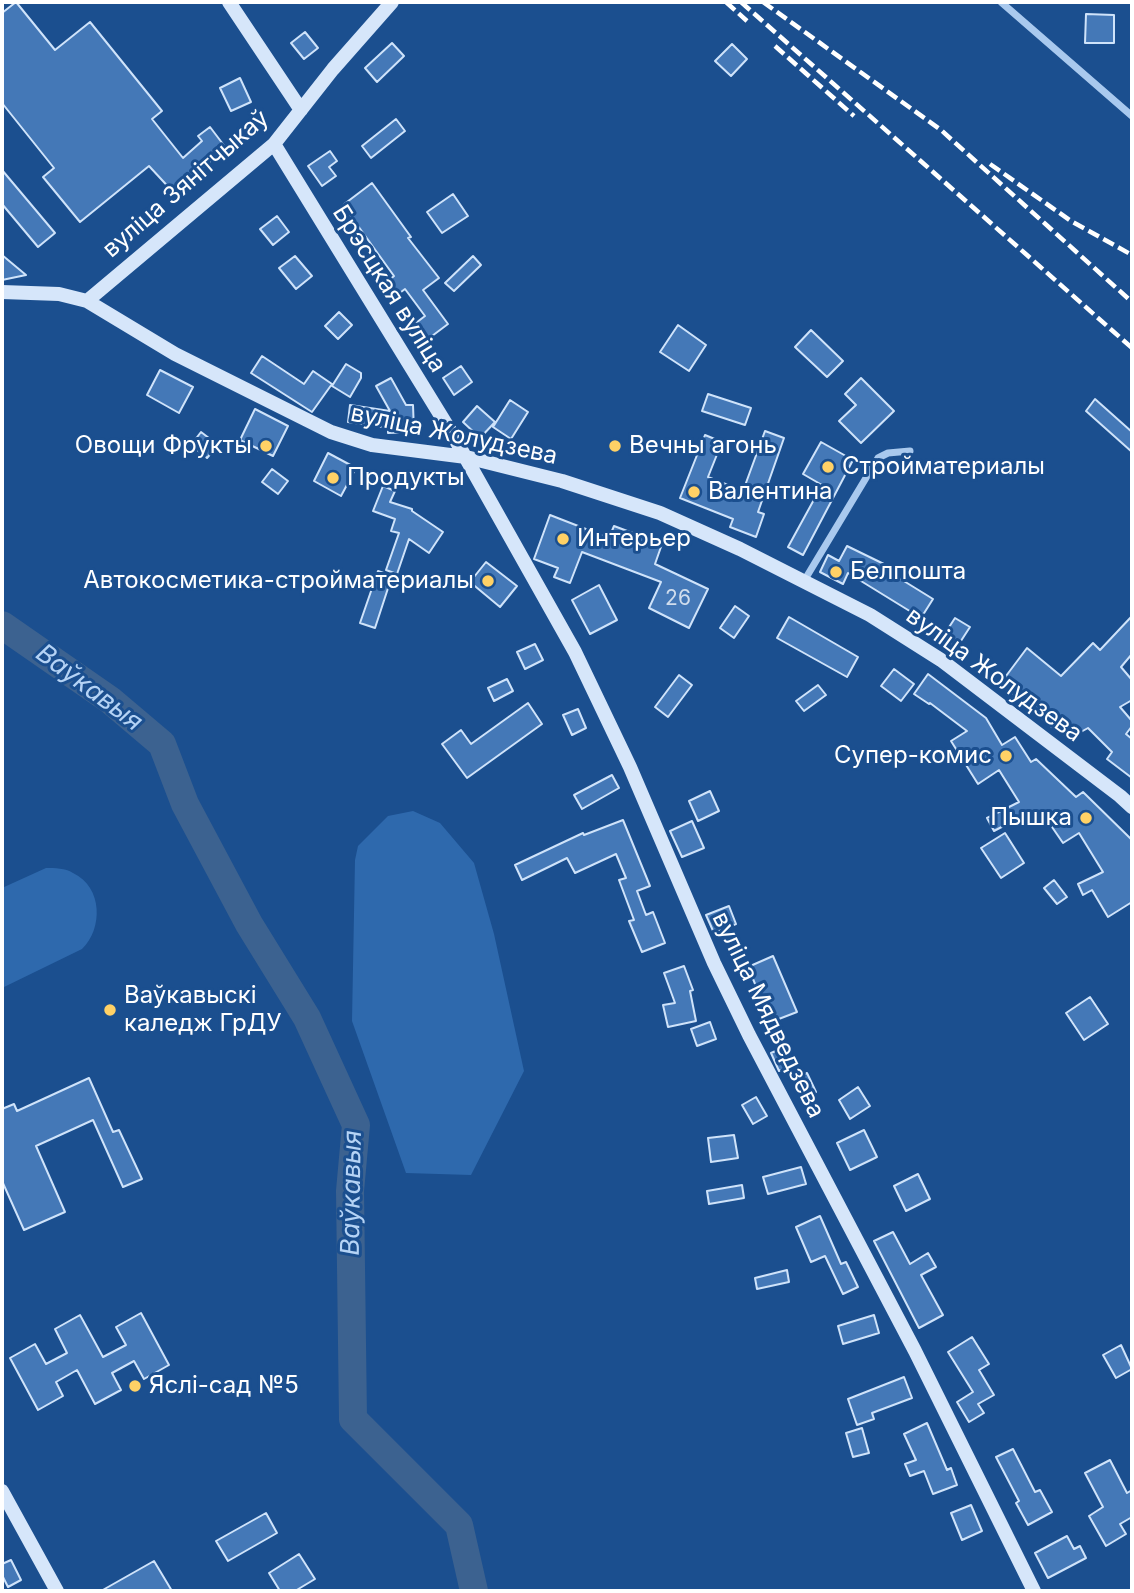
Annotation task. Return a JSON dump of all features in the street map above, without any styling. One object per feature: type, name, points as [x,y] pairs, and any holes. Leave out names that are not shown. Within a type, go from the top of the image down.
[{"type":"street","points":[[229,2],[301,110]]},
{"type":"street","name":"вуліца Зянітчыкаў","points":[[87,301],[274,145],[333,69],[392,2]]},
{"type":"street","points":[[1001,2],[1132,116]]},
{"type":"street","name":"Брэсцкая вуліца","points":[[274,145],[466,457]]},
{"type":"street","name":"вуліца Жолудзева","points":[[2,292],[59,294],[87,301],[175,354],[331,432],[372,445],[466,457],[562,481],[660,513],[740,549],[870,615],[941,660],[1132,807]]},
{"type":"street","points":[[804,581],[878,457],[910,451]]},
{"type":"street","name":"вуліца Мядведзева","points":[[466,457],[575,652],[630,767],[672,869],[731,999],[915,1350],[1034,1591]]},
{"type":"street","points":[[2,1491],[57,1591]]},
{"type":"shaded area","points":[[413,811],[440,823],[474,863],[494,934],[524,1071],[471,1175],[406,1173],[352,1021],[355,860],[358,846],[388,816]]},
{"type":"shaded area","points":[[46,868],[70,871],[83,879],[90,888],[97,909],[94,931],[82,949],[2,988],[2,888]]},
{"type":"building","points":[[16,2],[55,50],[90,22],[162,111],[152,119],[183,158],[202,141],[198,136],[210,127],[229,152],[217,161],[215,157],[174,193],[149,166],[80,222],[43,177],[54,168],[2,103],[2,13]]},
{"type":"building","points":[[1086,14],[1114,15],[1114,43],[1085,43]]},
{"type":"building","points":[[305,32],[318,48],[304,59],[291,43]]},
{"type":"building","points":[[392,43],[404,56],[377,82],[365,68]]},
{"type":"building","points":[[732,44],[747,59],[731,76],[715,61]]},
{"type":"building","points":[[240,78],[251,102],[231,111],[220,88]]},
{"type":"building","points":[[396,119],[405,131],[371,158],[362,146]]},
{"type":"building","points":[[330,151],[337,161],[329,167],[336,176],[322,186],[308,166]]},
{"type":"building","points":[[2,170],[55,233],[38,247],[2,204]]},
{"type":"building","points":[[372,183],[411,237],[408,238],[439,278],[423,290],[448,324],[420,345],[408,329],[425,316],[405,289],[397,295],[387,282],[394,276],[343,205]]},
{"type":"building","points":[[453,194],[468,216],[442,233],[427,212]]},
{"type":"building","points":[[277,216],[289,232],[273,245],[260,229]]},
{"type":"building","points":[[2,255],[26,275],[2,280]]},
{"type":"building","points":[[295,256],[312,276],[296,289],[279,268]]},
{"type":"building","points":[[473,256],[481,265],[454,291],[445,283]]},
{"type":"building","points":[[339,312],[352,325],[338,339],[325,326]]},
{"type":"building","points":[[678,325],[706,345],[689,371],[660,352]]},
{"type":"building","points":[[811,330],[843,361],[827,377],[795,347]]},
{"type":"building","points":[[262,356],[304,384],[313,371],[332,384],[312,412],[251,373]]},
{"type":"building","points":[[346,364],[361,373],[350,397],[332,386]]},
{"type":"building","points":[[461,366],[472,382],[454,395],[443,378]]},
{"type":"building","points":[[160,370],[193,387],[179,413],[147,395]]},
{"type":"building","points":[[391,378],[406,405],[413,405],[414,432],[388,433],[388,428],[348,422],[350,405],[390,411],[376,386]]},
{"type":"building","points":[[861,378],[894,411],[861,443],[839,421],[856,405],[845,394]]},
{"type":"building","points":[[708,394],[751,408],[745,425],[702,411]]},
{"type":"building","points":[[1095,399],[1132,432],[1132,452],[1086,411]]},
{"type":"building","points":[[510,400],[528,412],[511,439],[493,427]]},
{"type":"building","points":[[477,406],[495,422],[480,438],[463,422]]},
{"type":"building","points":[[255,409],[288,426],[273,456],[240,440]]},
{"type":"building","points":[[765,431],[784,438],[758,512],[764,514],[756,537],[730,527],[733,519],[680,498],[705,435],[722,442],[708,477],[743,491]]},
{"type":"building","points":[[201,432],[218,445],[207,458],[191,445]]},
{"type":"building","points":[[821,442],[853,460],[803,555],[788,547],[822,485],[803,474]]},
{"type":"building","points":[[328,453],[356,468],[341,496],[314,481]]},
{"type":"building","points":[[272,469],[288,481],[278,494],[262,482]]},
{"type":"building","points":[[383,486],[395,491],[390,502],[412,509],[443,532],[429,553],[409,539],[397,574],[386,570],[399,533],[391,531],[395,519],[373,511]]},
{"type":"building","points":[[550,515],[609,538],[614,526],[662,544],[655,564],[708,589],[689,628],[649,608],[661,582],[582,552],[570,583],[554,577],[558,568],[534,559]]},
{"type":"building","points":[[847,546],[888,566],[886,570],[933,599],[921,618],[848,573],[843,584],[820,572],[828,555],[839,561]]},
{"type":"building","points":[[486,562],[517,586],[500,607],[470,582]]},
{"type":"building","points":[[378,571],[392,576],[375,628],[360,623]]},
{"type":"building","points":[[599,585],[617,620],[590,634],[572,600]]},
{"type":"building","points":[[735,606],[749,616],[734,638],[720,628]]},
{"type":"building","points":[[1132,616],[1132,654],[1121,667],[1132,680],[1132,700],[1120,707],[1132,721],[1126,734],[1132,739],[1132,778],[1107,759],[1112,752],[1088,728],[1070,738],[1050,726],[1031,707],[1000,684],[1027,648],[1061,676],[1093,643],[1100,650]]},
{"type":"building","points":[[789,617],[858,657],[847,677],[777,638]]},
{"type":"building","points":[[955,618],[970,627],[957,647],[942,638]]},
{"type":"building","points":[[535,644],[543,660],[525,669],[517,652]]},
{"type":"building","points":[[894,669],[914,684],[901,701],[881,686]]},
{"type":"building","points":[[928,674],[986,718],[1002,745],[1015,737],[1031,762],[1036,759],[1076,797],[1083,792],[1132,840],[1132,902],[1108,917],[1092,890],[1083,895],[1078,884],[1103,872],[1079,833],[1063,843],[1041,811],[1032,816],[1030,812],[994,831],[987,818],[1019,802],[999,770],[978,784],[951,741],[967,731],[914,694]]},
{"type":"building","points":[[679,675],[692,685],[668,717],[655,707]]},
{"type":"building","points":[[507,679],[513,691],[494,701],[488,688]]},
{"type":"building","points":[[818,685],[826,695],[804,711],[796,701]]},
{"type":"building","points":[[528,703],[542,724],[467,778],[442,744],[461,730],[471,744]]},
{"type":"building","points":[[578,709],[586,728],[572,735],[563,715]]},
{"type":"building","points":[[612,775],[619,788],[582,809],[574,795]]},
{"type":"building","points":[[710,791],[719,811],[698,821],[689,801]]},
{"type":"building","points":[[623,820],[650,886],[637,891],[646,915],[653,912],[665,943],[642,952],[629,921],[634,920],[619,880],[626,878],[616,854],[575,873],[567,858],[522,880],[515,865],[583,833],[584,835]]},
{"type":"building","points":[[692,821],[704,848],[682,857],[670,831]]},
{"type":"building","points":[[1005,833],[1024,863],[1001,878],[981,848]]},
{"type":"building","points":[[1054,880],[1067,897],[1057,904],[1044,888]]},
{"type":"building","points":[[729,906],[736,924],[714,933],[706,915]]},
{"type":"building","points":[[773,956],[797,1012],[771,1022],[748,967]]},
{"type":"building","points":[[684,966],[693,990],[690,991],[696,1021],[668,1027],[663,1005],[675,1003],[664,973]]},
{"type":"building","points":[[1090,997],[1108,1024],[1084,1040],[1066,1013]]},
{"type":"building","points":[[710,1022],[716,1039],[697,1046],[691,1029]]},
{"type":"building","points":[[785,1047],[793,1065],[779,1071],[771,1053]]},
{"type":"building","points":[[807,1073],[816,1092],[801,1098],[793,1080]]},
{"type":"building","points":[[89,1078],[113,1132],[119,1130],[142,1179],[123,1187],[93,1120],[36,1146],[65,1212],[24,1230],[2,1181],[2,1109],[14,1104],[17,1111]]},
{"type":"building","points":[[858,1087],[870,1106],[850,1119],[839,1100]]},
{"type":"building","points":[[756,1097],[767,1116],[753,1124],[742,1105]]},
{"type":"building","points":[[864,1130],[877,1157],[850,1170],[837,1143]]},
{"type":"building","points":[[734,1135],[738,1158],[711,1162],[708,1138]]},
{"type":"building","points":[[801,1167],[806,1184],[768,1194],[763,1177]]},
{"type":"building","points":[[918,1174],[930,1199],[906,1211],[894,1186]]},
{"type":"building","points":[[742,1185],[744,1198],[709,1204],[707,1191]]},
{"type":"building","points":[[820,1216],[841,1264],[846,1262],[858,1287],[843,1294],[825,1256],[811,1262],[796,1227]]},
{"type":"building","points":[[893,1232],[910,1264],[928,1253],[936,1267],[921,1275],[943,1315],[919,1328],[874,1241]]},
{"type":"building","points":[[787,1270],[789,1282],[757,1289],[755,1278]]},
{"type":"building","points":[[141,1313],[169,1365],[144,1379],[134,1361],[112,1373],[121,1390],[95,1404],[77,1370],[56,1382],[63,1396],[38,1410],[10,1358],[35,1344],[46,1364],[67,1353],[55,1329],[80,1315],[103,1357],[126,1345],[116,1327]]},
{"type":"building","points":[[874,1315],[879,1333],[843,1344],[838,1326]]},
{"type":"building","points":[[972,1337],[989,1364],[979,1370],[994,1395],[978,1404],[984,1413],[969,1422],[957,1402],[973,1392],[948,1352]]},
{"type":"building","points":[[1121,1345],[1132,1369],[1116,1378],[1103,1355]]},
{"type":"building","points":[[904,1377],[912,1398],[872,1413],[874,1419],[857,1425],[848,1399]]},
{"type":"building","points":[[927,1423],[947,1470],[951,1468],[957,1485],[933,1494],[924,1471],[910,1476],[905,1464],[916,1460],[904,1434]]},
{"type":"building","points":[[862,1428],[869,1453],[853,1457],[846,1433]]},
{"type":"building","points":[[1013,1449],[1035,1492],[1040,1490],[1052,1512],[1028,1525],[996,1457]]},
{"type":"building","points":[[1110,1460],[1127,1493],[1132,1490],[1132,1517],[1120,1524],[1126,1534],[1106,1546],[1089,1516],[1103,1507],[1085,1473]]},
{"type":"building","points":[[971,1505],[982,1531],[962,1540],[951,1513]]},
{"type":"building","points":[[266,1513],[277,1533],[228,1561],[216,1541]]},
{"type":"building","points":[[1067,1536],[1074,1549],[1080,1546],[1086,1558],[1048,1578],[1035,1553]]},
{"type":"building","points":[[299,1554],[315,1579],[295,1591],[280,1591],[269,1573]]},
{"type":"building","points":[[11,1560],[21,1580],[8,1587],[2,1575],[2,1564]]},
{"type":"building","points":[[154,1561],[172,1591],[101,1591]]},
{"type":"waterway","name":"Ваўкавыя","points":[[2,625],[110,700],[162,744],[185,804],[249,924],[307,1018],[356,1125],[350,1191],[353,1419],[459,1525],[474,1591]]},
{"type":"railway","points":[[726,2],[747,21]]},
{"type":"railway","points":[[741,2],[1132,348]]},
{"type":"railway","points":[[763,2],[941,130],[1132,302]]},
{"type":"railway","points":[[775,46],[854,116]]},
{"type":"railway","points":[[990,164],[1071,221],[1132,255]]},
{"type":"place","name":"Овощи Фрукты","points":[[266,446]]},
{"type":"place","name":"Вечны агонь","points":[[615,446]]},
{"type":"place","name":"Стройматериалы","points":[[828,467]]},
{"type":"place","name":"Продукты","points":[[333,478]]},
{"type":"place","name":"Валентина","points":[[694,492]]},
{"type":"place","name":"Интерьер","points":[[563,539]]},
{"type":"place","name":"Белпошта","points":[[836,572]]},
{"type":"place","name":"Автокосметика-стройматериалы","points":[[488,581]]},
{"type":"place","name":"Супер-комис","points":[[1006,756]]},
{"type":"place","name":"Пышка","points":[[1086,818]]},
{"type":"place","name":"Ваўкавыскі каледж ГрДУ","points":[[110,1010]]},
{"type":"place","name":"Яслі-сад №5","points":[[135,1386]]}]
